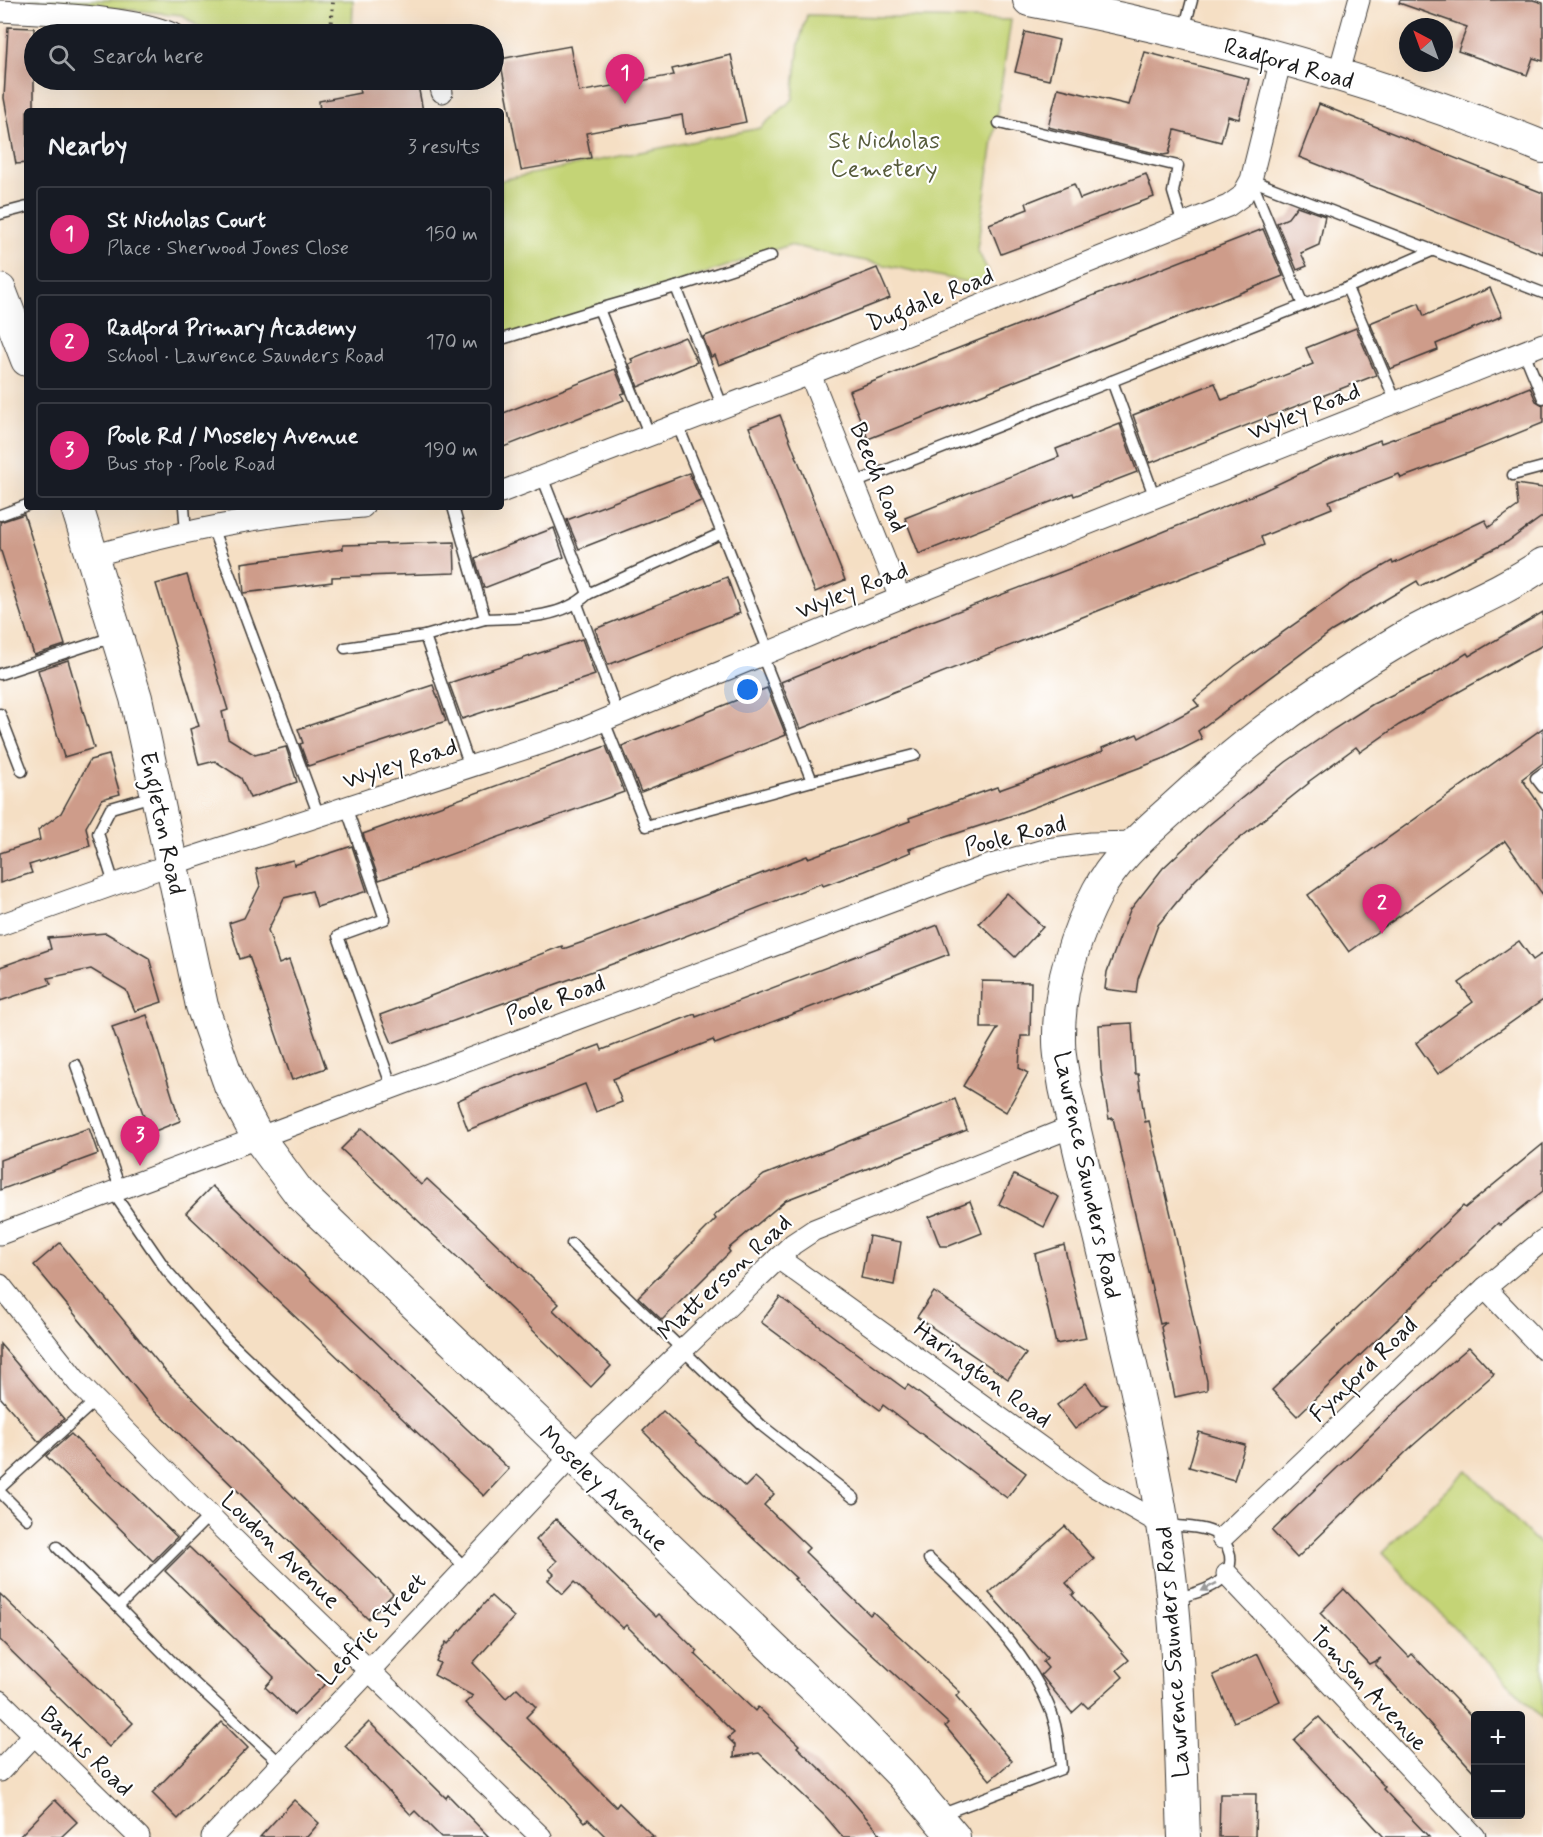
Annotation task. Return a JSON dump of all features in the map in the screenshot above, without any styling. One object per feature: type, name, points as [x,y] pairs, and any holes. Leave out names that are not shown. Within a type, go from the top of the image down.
[{"type":"main road","name":"Radford Road","points":[[1029,0],[1183,33],[1281,59],[1338,76],[1543,147]]},
{"type":"main road","points":[[0,290],[24,352]]},
{"type":"main road","name":"Engleton Road","points":[[77,510],[136,698],[202,1006],[230,1085],[257,1137]]},
{"type":"main road","name":"Lawrence Saunders Road","points":[[1184,1837],[1173,1598],[1163,1525],[1139,1402],[1074,1126],[1059,1043],[1064,981],[1077,939],[1099,889],[1136,842],[1266,727],[1349,671],[1406,637],[1494,593],[1543,564]]},
{"type":"main road","name":"Moseley Avenue","points":[[257,1137],[308,1202],[571,1457],[851,1723],[946,1827]]},
{"type":"street","points":[[1338,76],[1359,0]]},
{"type":"street","points":[[0,11],[92,18],[129,24]]},
{"type":"street","name":"Dugdale Road","points":[[504,491],[678,426],[1228,206],[1242,196],[1251,180],[1281,59]]},
{"type":"street","name":"Wyley Road","points":[[0,925],[172,864],[470,767],[611,717],[900,598],[1533,348]]},
{"type":"street","name":"Beech Road","points":[[810,374],[900,598]]},
{"type":"street","points":[[92,556],[212,527],[301,510]]},
{"type":"street","name":"Poole Road","points":[[0,1234],[984,867],[1047,849],[1091,843],[1136,842]]},
{"type":"street","name":"Matterson Road","points":[[571,1457],[778,1258],[814,1230],[1074,1126]]},
{"type":"street","name":"Fynford Road","points":[[1222,1538],[1485,1288],[1543,1240]]},
{"type":"street","name":"Harington Road","points":[[778,1258],[1093,1485],[1163,1525]]},
{"type":"street","name":"Loudon Avenue","points":[[0,1285],[38,1337],[96,1401],[209,1516],[541,1837]]},
{"type":"street","points":[[1485,1288],[1543,1349]]},
{"type":"street","name":"Leofric Street","points":[[212,1837],[571,1457]]},
{"type":"street","name":"Tomson Avenue","points":[[1227,1574],[1474,1837]]},
{"type":"street","name":"Banks Road","points":[[0,1701],[139,1837]]},
{"type":"street","points":[[0,1771],[34,1734]]},
{"type":"lane","points":[[1183,33],[1192,0]]},
{"type":"lane","points":[[999,123],[1178,166],[1173,192],[1183,225]]},
{"type":"lane","points":[[1251,180],[1543,293]]},
{"type":"lane","points":[[1251,180],[1303,305]]},
{"type":"lane","points":[[0,214],[24,208]]},
{"type":"lane","points":[[854,483],[1347,288],[1434,250]]},
{"type":"lane","points":[[505,338],[771,256]]},
{"type":"lane","points":[[675,287],[723,408]]},
{"type":"lane","points":[[1347,288],[1396,402]]},
{"type":"lane","points":[[599,309],[650,437]]},
{"type":"lane","points":[[1533,348],[1543,398]]},
{"type":"lane","points":[[1112,381],[1155,498]]},
{"type":"lane","points":[[678,426],[722,533],[812,781]]},
{"type":"lane","points":[[1513,475],[1543,467]]},
{"type":"lane","points":[[543,478],[588,594]]},
{"type":"lane","points":[[0,515],[24,506]]},
{"type":"lane","points":[[184,510],[186,533]]},
{"type":"lane","points":[[454,510],[485,619]]},
{"type":"lane","points":[[212,527],[319,816]]},
{"type":"lane","points":[[345,648],[425,636],[485,619],[522,618],[577,604],[588,594],[722,533]]},
{"type":"lane","points":[[577,604],[646,826],[915,755]]},
{"type":"lane","points":[[0,674],[117,636]]},
{"type":"lane","points":[[425,636],[470,767]]},
{"type":"lane","points":[[0,714],[22,771]]},
{"type":"lane","points":[[1543,773],[1536,778],[1543,787]]},
{"type":"lane","points":[[114,884],[98,833],[111,808],[157,795]]},
{"type":"lane","points":[[346,807],[386,919],[338,936],[392,1087]]},
{"type":"lane","points":[[76,1065],[116,1190],[167,1271],[227,1339],[466,1568]]},
{"type":"lane","points":[[572,1244],[761,1425],[854,1498]]},
{"type":"lane","points":[[27,1519],[0,1490],[96,1401]]},
{"type":"lane","points":[[118,1607],[209,1516]]},
{"type":"lane","points":[[1163,1525],[1210,1532],[1222,1538],[1230,1556],[1227,1574],[1212,1586],[1173,1598]]},
{"type":"lane","points":[[57,1547],[177,1667],[281,1764]]},
{"type":"lane","points":[[930,1559],[984,1613],[1023,1660],[1052,1714],[1059,1742],[1061,1769],[946,1827]]},
{"type":"path","points":[[332,24],[333,0]]},
{"type":"green space","points":[[29,0],[353,0],[352,24],[194,24],[182,15]]},
{"type":"green space","name":"St Nicholas Cemetery","points":[[807,15],[1011,20],[977,249],[991,277],[976,284],[789,245],[504,342],[504,179],[760,128],[793,99],[799,43]]},
{"type":"green space","points":[[1467,1470],[1543,1548],[1543,1719],[1382,1553]]},
{"type":"building","points":[[1400,0],[1533,0],[1543,3],[1543,61],[1533,58],[1527,75],[1458,51],[1467,27],[1453,22],[1453,18],[1442,18],[1399,3]]},
{"type":"building","points":[[8,27],[24,28],[24,90],[34,90],[34,108],[24,108],[24,163],[16,164],[4,98]]},
{"type":"building","points":[[1025,32],[1059,40],[1049,80],[1015,72]]},
{"type":"building","points":[[570,46],[579,92],[674,75],[672,69],[731,55],[746,122],[685,134],[682,115],[586,133],[591,158],[521,170],[504,80],[504,58]]},
{"type":"building","points":[[1145,52],[1249,79],[1239,119],[1228,116],[1221,142],[1175,130],[1169,154],[1163,155],[1048,127],[1058,88],[1129,105]]},
{"type":"building","points":[[359,90],[419,90],[422,108],[320,108],[319,101],[360,93]]},
{"type":"building","points":[[1319,104],[1543,193],[1543,254],[1299,157]]},
{"type":"building","points":[[1146,174],[1154,197],[1001,254],[989,224],[1028,209],[1026,203],[1074,184],[1080,199]]},
{"type":"building","points":[[1297,206],[1325,216],[1319,245],[1301,253],[1307,266],[1297,270],[1277,223],[1288,218]]},
{"type":"building","points":[[1263,229],[1283,276],[868,439],[849,391]]},
{"type":"building","points":[[877,268],[890,298],[719,365],[715,355],[711,357],[703,337]]},
{"type":"building","points":[[1490,288],[1502,316],[1436,344],[1438,350],[1390,369],[1370,323],[1419,303],[1424,316]]},
{"type":"building","points":[[1356,328],[1376,375],[1150,463],[1133,415],[1215,383],[1222,400],[1313,364],[1306,348]]},
{"type":"building","points":[[685,337],[697,362],[638,387],[629,364],[633,362],[631,359]]},
{"type":"building","points":[[615,369],[625,393],[621,394],[624,400],[504,447],[504,413]]},
{"type":"building","points":[[1530,387],[1536,401],[1543,405],[1543,423],[1401,478],[1399,474],[1329,501],[1332,508],[1261,537],[1264,545],[800,729],[781,682],[916,627],[1114,552],[1263,491],[1326,461],[1380,440],[1381,443],[1461,415]]},
{"type":"building","points":[[780,415],[845,580],[815,592],[749,427]]},
{"type":"building","points":[[1120,424],[1137,472],[1074,496],[1073,493],[919,554],[905,518],[1059,457],[1056,449]]},
{"type":"building","points":[[689,473],[701,501],[579,549],[567,520]]},
{"type":"building","points":[[1516,484],[1543,488],[1543,516],[1507,542],[1420,586],[1417,581],[1332,631],[1198,731],[1202,739],[1165,758],[1016,814],[909,849],[911,852],[864,871],[823,886],[822,883],[629,958],[392,1043],[380,1015],[562,946],[563,949],[592,939],[807,856],[808,858],[910,821],[909,818],[997,787],[999,790],[1027,780],[1103,751],[1102,748],[1137,734],[1139,738],[1199,706],[1194,700],[1235,666],[1350,585],[1392,561],[1393,564],[1485,520],[1489,527],[1518,506]]},
{"type":"building","points":[[24,514],[65,645],[34,655],[0,548],[0,522]]},
{"type":"building","points":[[554,528],[564,557],[484,588],[475,558]]},
{"type":"building","points":[[454,542],[455,573],[332,577],[332,582],[244,593],[241,563],[343,549],[343,545]]},
{"type":"building","points":[[187,575],[228,710],[222,712],[228,738],[255,755],[286,747],[297,782],[250,798],[241,778],[215,761],[199,765],[190,729],[199,726],[156,584]]},
{"type":"building","points":[[727,577],[740,613],[608,665],[595,629]]},
{"type":"building","points":[[1543,612],[1543,645],[1399,725],[1360,752],[1356,747],[1308,782],[1229,847],[1195,880],[1158,925],[1138,979],[1136,993],[1105,989],[1107,972],[1130,910],[1163,868],[1210,824],[1286,762],[1373,704],[1429,677],[1467,653],[1469,656]]},
{"type":"building","points":[[582,639],[595,675],[462,719],[449,683]]},
{"type":"building","points":[[68,660],[94,748],[64,757],[38,670]]},
{"type":"building","points":[[433,685],[446,721],[308,766],[300,744],[303,743],[298,729]]},
{"type":"building","points":[[767,688],[786,735],[641,792],[622,746]]},
{"type":"building","points":[[1543,728],[1543,763],[1522,779],[1543,810],[1543,895],[1505,841],[1349,952],[1308,895]]},
{"type":"building","points":[[606,746],[624,792],[379,880],[363,834]]},
{"type":"building","points":[[109,755],[120,794],[102,799],[86,827],[90,846],[29,865],[32,873],[0,883],[0,853],[40,840],[38,830],[61,813],[90,760]]},
{"type":"building","points":[[352,846],[367,891],[317,907],[312,891],[284,898],[268,930],[279,964],[289,960],[326,1068],[292,1080],[249,956],[240,959],[229,923],[244,918],[260,886],[256,869],[293,860],[294,865]]},
{"type":"building","points":[[1007,893],[1043,927],[1015,957],[979,923]]},
{"type":"building","points":[[938,925],[949,954],[715,1044],[713,1040],[613,1079],[622,1102],[596,1112],[585,1084],[468,1130],[457,1101],[482,1089],[600,1045],[602,1050],[695,1014],[696,1017]]},
{"type":"building","points":[[106,933],[149,958],[162,1002],[135,1011],[126,990],[91,969],[48,978],[51,984],[0,1001],[0,967],[51,949],[48,938]]},
{"type":"building","points":[[1519,941],[1533,960],[1543,953],[1543,1000],[1438,1074],[1416,1043],[1473,1002],[1459,983]]},
{"type":"building","points":[[982,981],[1031,982],[1030,1036],[1021,1036],[1019,1068],[1028,1073],[1006,1112],[963,1086],[998,1028],[981,1028]]},
{"type":"building","points":[[147,1015],[180,1121],[150,1133],[112,1027]]},
{"type":"building","points":[[1132,1023],[1135,1074],[1138,1074],[1145,1122],[1149,1121],[1207,1381],[1207,1390],[1175,1397],[1161,1327],[1167,1322],[1160,1324],[1113,1118],[1109,1119],[1101,1070],[1099,1025]]},
{"type":"building","points":[[955,1099],[967,1130],[786,1200],[728,1249],[730,1252],[662,1320],[638,1297],[716,1219],[714,1216],[764,1175]]},
{"type":"building","points":[[89,1128],[98,1154],[0,1190],[0,1160]]},
{"type":"building","points":[[362,1128],[421,1185],[427,1179],[559,1304],[553,1310],[611,1366],[591,1387],[469,1268],[341,1149]]},
{"type":"building","points":[[1543,1144],[1543,1191],[1500,1225],[1498,1223],[1297,1416],[1272,1390],[1463,1206],[1465,1208]]},
{"type":"building","points":[[1014,1175],[1059,1197],[1044,1227],[999,1204]]},
{"type":"building","points":[[212,1186],[509,1469],[484,1496],[186,1213]]},
{"type":"building","points":[[970,1201],[982,1233],[949,1246],[940,1246],[929,1217]]},
{"type":"building","points":[[869,1236],[901,1242],[894,1285],[861,1278]]},
{"type":"building","points":[[60,1243],[166,1372],[393,1594],[368,1619],[147,1402],[34,1265]]},
{"type":"building","points":[[1064,1245],[1086,1338],[1056,1344],[1035,1254]]},
{"type":"building","points":[[934,1292],[1026,1354],[1008,1379],[917,1317]]},
{"type":"building","points":[[780,1297],[905,1389],[908,1385],[1026,1473],[1007,1498],[883,1405],[880,1410],[761,1322]]},
{"type":"building","points":[[0,1344],[64,1419],[39,1442],[0,1397]]},
{"type":"building","points":[[1469,1347],[1494,1374],[1410,1448],[1297,1558],[1272,1531],[1399,1408]]},
{"type":"building","points":[[1086,1383],[1101,1404],[1107,1405],[1075,1429],[1057,1405]]},
{"type":"building","points":[[663,1411],[745,1487],[755,1477],[774,1494],[764,1505],[809,1548],[805,1552],[870,1615],[873,1612],[960,1692],[956,1696],[1012,1761],[990,1780],[945,1726],[948,1723],[845,1629],[794,1579],[796,1578],[703,1492],[643,1431]]},
{"type":"building","points":[[1199,1432],[1245,1445],[1234,1480],[1189,1467]]},
{"type":"building","points":[[71,1434],[177,1537],[153,1561],[46,1456]]},
{"type":"building","points":[[556,1519],[656,1617],[659,1614],[697,1651],[695,1654],[755,1711],[758,1707],[799,1745],[797,1747],[846,1794],[883,1837],[843,1837],[825,1816],[759,1753],[734,1757],[735,1745],[728,1738],[734,1733],[626,1625],[623,1628],[574,1582],[563,1594],[548,1580],[554,1574],[549,1569],[557,1561],[536,1540]]},
{"type":"building","points":[[1065,1526],[1094,1559],[1066,1583],[1075,1593],[1072,1595],[1129,1660],[1117,1670],[1123,1677],[1088,1708],[1083,1703],[1072,1713],[1041,1675],[1048,1668],[1043,1662],[1047,1658],[989,1593]]},
{"type":"building","points":[[189,1547],[328,1681],[294,1715],[265,1687],[274,1677],[165,1571]]},
{"type":"building","points":[[1344,1589],[1409,1657],[1412,1654],[1471,1716],[1471,1769],[1375,1664],[1381,1658],[1369,1664],[1320,1613]]},
{"type":"building","points":[[0,1594],[133,1723],[109,1747],[0,1640]]},
{"type":"building","points":[[491,1596],[514,1617],[473,1663],[506,1698],[517,1688],[536,1707],[526,1717],[616,1807],[619,1803],[654,1837],[606,1837],[588,1819],[585,1822],[552,1786],[465,1703],[473,1696],[434,1675],[440,1663],[436,1661],[446,1642],[448,1644]]},
{"type":"building","points":[[1258,1654],[1280,1701],[1234,1722],[1213,1675]]},
{"type":"building","points":[[1319,1717],[1429,1837],[1384,1837],[1294,1740]]},
{"type":"building","points":[[222,1722],[248,1748],[178,1819],[152,1793]]},
{"type":"building","points":[[369,1722],[446,1798],[448,1795],[489,1837],[441,1837],[415,1811],[411,1815],[345,1746]]},
{"type":"building","points":[[1220,1794],[1256,1794],[1255,1837],[1219,1837]]},
{"type":"building","points":[[55,1800],[77,1822],[61,1837],[19,1837]]},
{"type":"building","points":[[294,1800],[319,1823],[307,1837],[260,1837]]},
{"type":"place","name":"St Nicholas Court","points":[[625,104]]},
{"type":"place","name":"Radford Primary Academy","points":[[1382,934]]},
{"type":"place","name":"Poole Rd / Moseley Avenue","points":[[140,1166]]}]
